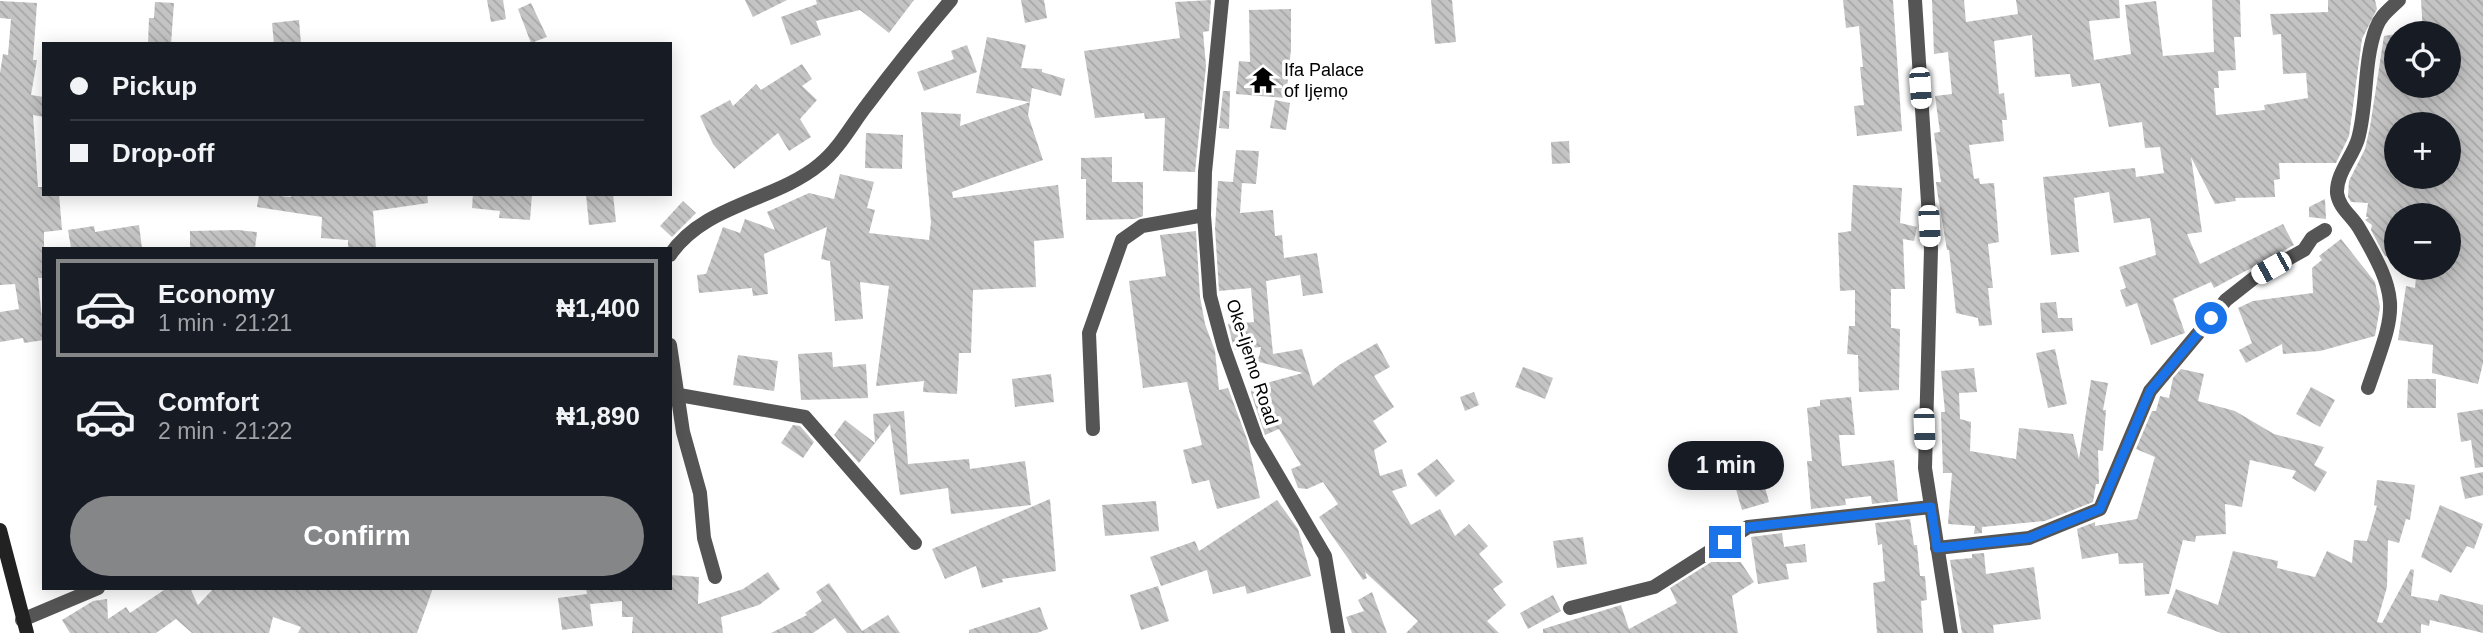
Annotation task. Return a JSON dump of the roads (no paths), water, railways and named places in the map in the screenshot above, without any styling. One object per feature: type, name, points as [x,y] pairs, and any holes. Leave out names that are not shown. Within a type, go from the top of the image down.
[{"type":"street","points":[[672,253],[693,232],[749,200],[804,176],[822,163],[903,56],[951,0]]},
{"type":"street","name":"Oke-Ijemo Road","points":[[1222,0],[1205,172],[1204,215],[1210,296],[1224,348],[1257,440],[1325,556],[1338,633]]},
{"type":"street","points":[[1915,0],[1930,249],[1925,468],[1951,633]]},
{"type":"street","points":[[2368,388],[2386,336],[2392,299],[2376,256],[2354,219],[2343,209],[2337,192],[2341,174],[2357,141],[2367,96],[2372,40],[2377,24],[2399,0]]},
{"type":"street","points":[[1093,429],[1089,333],[1122,240],[1142,226],[1204,215]]},
{"type":"street","points":[[1937,548],[2029,538],[2100,509],[2150,391],[2226,300],[2254,278],[2304,250],[2312,238],[2325,230]]},
{"type":"street","points":[[672,358],[683,432],[700,493],[704,538],[715,577]]},
{"type":"street","points":[[678,395],[805,417],[915,543]]},
{"type":"street","points":[[1570,608],[1654,587],[1748,527],[1931,507]]},
{"type":"street","points":[[0,530],[24,626],[94,590]]},
{"type":"place","name":"Ifa Palace of Ijẹmọ","points":[[1263,80]]}]
